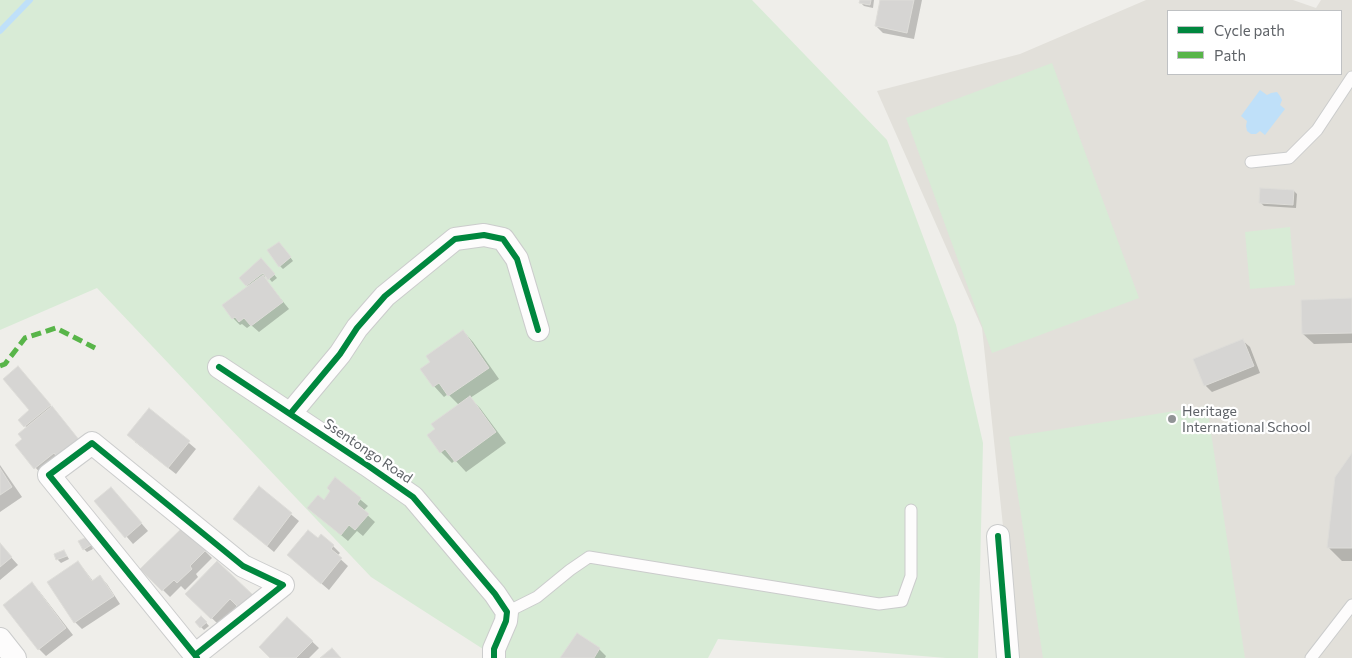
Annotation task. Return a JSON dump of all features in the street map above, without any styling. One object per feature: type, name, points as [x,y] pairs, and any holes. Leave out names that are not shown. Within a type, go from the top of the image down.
[{"type":"street","points":[[290,414],[340,354],[384,296],[455,239],[484,236],[502,239],[517,259],[538,330]]},
{"type":"street","name":"Ssentongo Road","points":[[219,367],[413,497],[495,594],[507,612]]},
{"type":"street","points":[[92,444],[242,566],[283,585],[196,657],[49,475],[92,444]]},
{"type":"street","points":[[998,536],[1008,658]]},
{"type":"street","points":[[494,658],[494,649],[506,621],[507,612]]},
{"type":"street","points":[[0,639],[15,658]]},
{"type":"lane","points":[[1251,162],[1288,158],[1318,130],[1352,77]]},
{"type":"lane","points":[[507,612],[537,597],[589,557],[879,604],[902,601],[911,576],[911,510]]},
{"type":"lane","points":[[1311,658],[1352,605]]},
{"type":"shaded area","name":"Heritage International School","points":[[1146,0],[1293,0],[1316,8],[1321,0],[1352,0],[1352,658],[1017,658],[982,328],[877,91],[1020,54]]},
{"type":"green space","points":[[0,0],[752,0],[887,140],[956,325],[983,443],[978,658],[946,658],[718,639],[708,658],[497,658],[371,577],[97,288],[0,330]]},
{"type":"green space","points":[[1052,63],[1139,298],[992,353],[906,118]]},
{"type":"green space","points":[[1290,227],[1295,285],[1250,289],[1245,232]]},
{"type":"green space","points":[[1207,406],[1245,658],[1043,658],[1009,437]]},
{"type":"water","points":[[1260,90],[1267,95],[1277,92],[1282,100],[1280,105],[1285,109],[1265,135],[1260,131],[1256,134],[1251,134],[1247,131],[1247,121],[1241,116]]},
{"type":"building","points":[[860,0],[871,0],[870,5],[859,3]]},
{"type":"building","points":[[880,0],[914,0],[907,33],[875,26]]},
{"type":"building","points":[[1260,188],[1294,190],[1293,205],[1259,203]]},
{"type":"building","points":[[279,242],[291,257],[279,267],[267,250]]},
{"type":"building","points":[[261,258],[275,274],[268,280],[263,273],[246,286],[239,278]]},
{"type":"building","points":[[263,275],[283,302],[251,326],[244,318],[239,322],[235,317],[232,319],[222,305]]},
{"type":"building","points":[[1352,298],[1352,333],[1302,334],[1301,300]]},
{"type":"building","points":[[463,330],[489,368],[448,396],[439,383],[433,387],[420,369],[430,362],[426,356]]},
{"type":"building","points":[[1243,339],[1254,366],[1204,386],[1193,359]]},
{"type":"building","points":[[18,366],[51,405],[24,427],[18,420],[29,410],[3,379]]},
{"type":"building","points":[[470,396],[496,432],[455,462],[445,449],[440,453],[427,435],[435,429],[431,424]]},
{"type":"building","points":[[52,406],[80,441],[58,458],[54,453],[34,469],[15,445],[22,439],[18,434]]},
{"type":"building","points":[[149,408],[190,441],[168,468],[127,435]]},
{"type":"building","points":[[1352,453],[1352,548],[1327,548],[1335,477]]},
{"type":"building","points":[[0,468],[12,487],[0,495]]},
{"type":"building","points":[[335,477],[361,498],[357,504],[369,514],[355,530],[349,525],[341,535],[307,508],[318,495],[324,500],[330,491],[327,488]]},
{"type":"building","points":[[259,486],[292,513],[267,546],[233,519]]},
{"type":"building","points":[[111,487],[142,523],[125,538],[94,501]]},
{"type":"building","points":[[183,527],[206,550],[190,566],[192,569],[177,583],[174,580],[162,591],[140,569]]},
{"type":"building","points":[[308,530],[318,538],[321,534],[334,545],[331,549],[342,558],[321,584],[287,555]]},
{"type":"building","points":[[87,537],[91,545],[83,550],[78,541]]},
{"type":"building","points":[[0,543],[12,557],[0,567]]},
{"type":"building","points":[[64,550],[67,556],[56,560],[54,554]]},
{"type":"building","points":[[78,561],[92,581],[100,575],[114,596],[74,623],[47,582]]},
{"type":"building","points":[[217,561],[253,595],[240,609],[230,599],[211,619],[185,594]]},
{"type":"building","points":[[32,582],[66,628],[38,650],[3,605]]},
{"type":"building","points":[[201,616],[207,622],[200,628],[195,622]]},
{"type":"building","points":[[287,617],[313,641],[296,658],[270,658],[259,647]]},
{"type":"building","points":[[577,633],[600,648],[594,658],[560,658]]},
{"type":"building","points":[[332,648],[341,658],[320,658]]},
{"type":"waterway","points":[[0,31],[30,0]]},
{"type":"marked path","points":[[0,366],[5,364],[25,338],[56,328],[95,348]]},
{"type":"cycle path","points":[[290,414],[340,354],[357,328],[385,296],[455,239],[484,235],[503,239],[517,259],[538,330]]},
{"type":"cycle path","points":[[219,367],[413,497],[495,594],[507,612],[506,621],[494,649],[494,658]]},
{"type":"cycle path","points":[[195,655],[283,585],[243,566],[92,443],[49,475],[197,658]]},
{"type":"cycle path","points":[[998,536],[1008,658]]},
{"type":"place","name":"Heritage International School","points":[[1172,419]]}]
